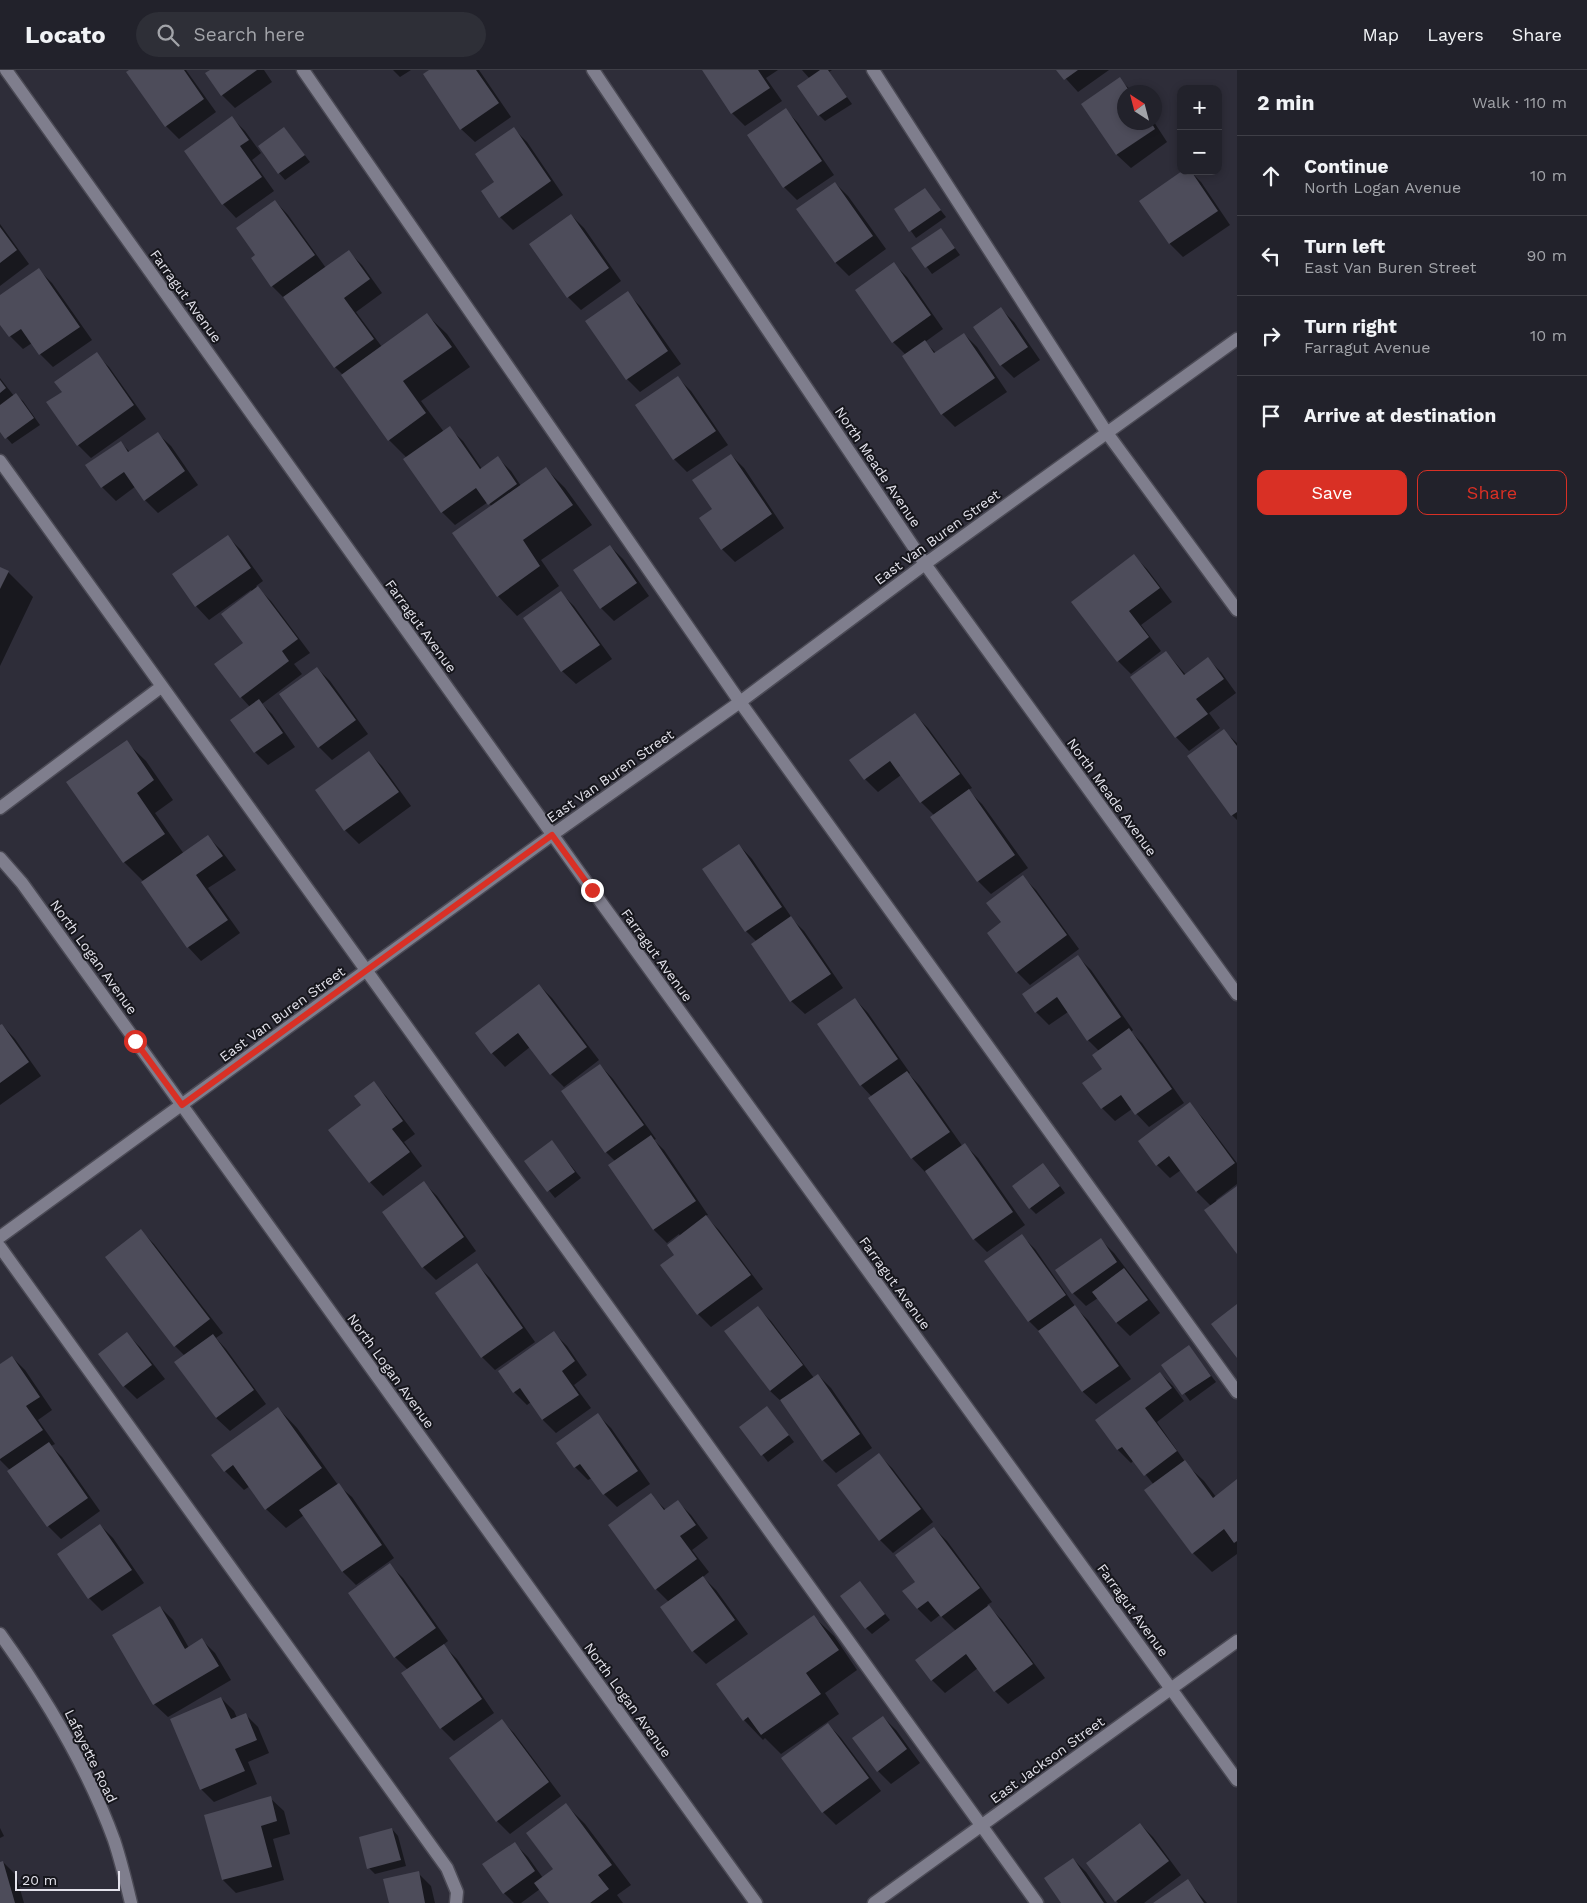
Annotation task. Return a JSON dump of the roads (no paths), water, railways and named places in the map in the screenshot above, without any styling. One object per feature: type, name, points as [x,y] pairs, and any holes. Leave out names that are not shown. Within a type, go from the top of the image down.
[{"type":"street","name":"Farragut Avenue","points":[[6,70],[552,835],[1237,1780]]},
{"type":"street","points":[[303,70],[740,702],[1237,1392]]},
{"type":"street","name":"North Meade Avenue","points":[[593,70],[925,564],[1237,994]]},
{"type":"street","points":[[873,70],[1107,433],[1237,610]]},
{"type":"street","name":"East Van Buren Street","points":[[0,1237],[552,835],[740,702],[925,564],[1237,339]]},
{"type":"street","points":[[0,461],[1036,1903]]},
{"type":"street","points":[[0,808],[161,687]]},
{"type":"street","name":"North Logan Avenue","points":[[0,858],[22,882],[756,1903]]},
{"type":"street","points":[[0,1247],[447,1868],[457,1892],[456,1903]]},
{"type":"street","name":"Lafayette Road","points":[[0,1634],[59,1721],[90,1781],[114,1841],[131,1903]]},
{"type":"street","name":"East Jackson Street","points":[[874,1903],[1237,1641]]}]
